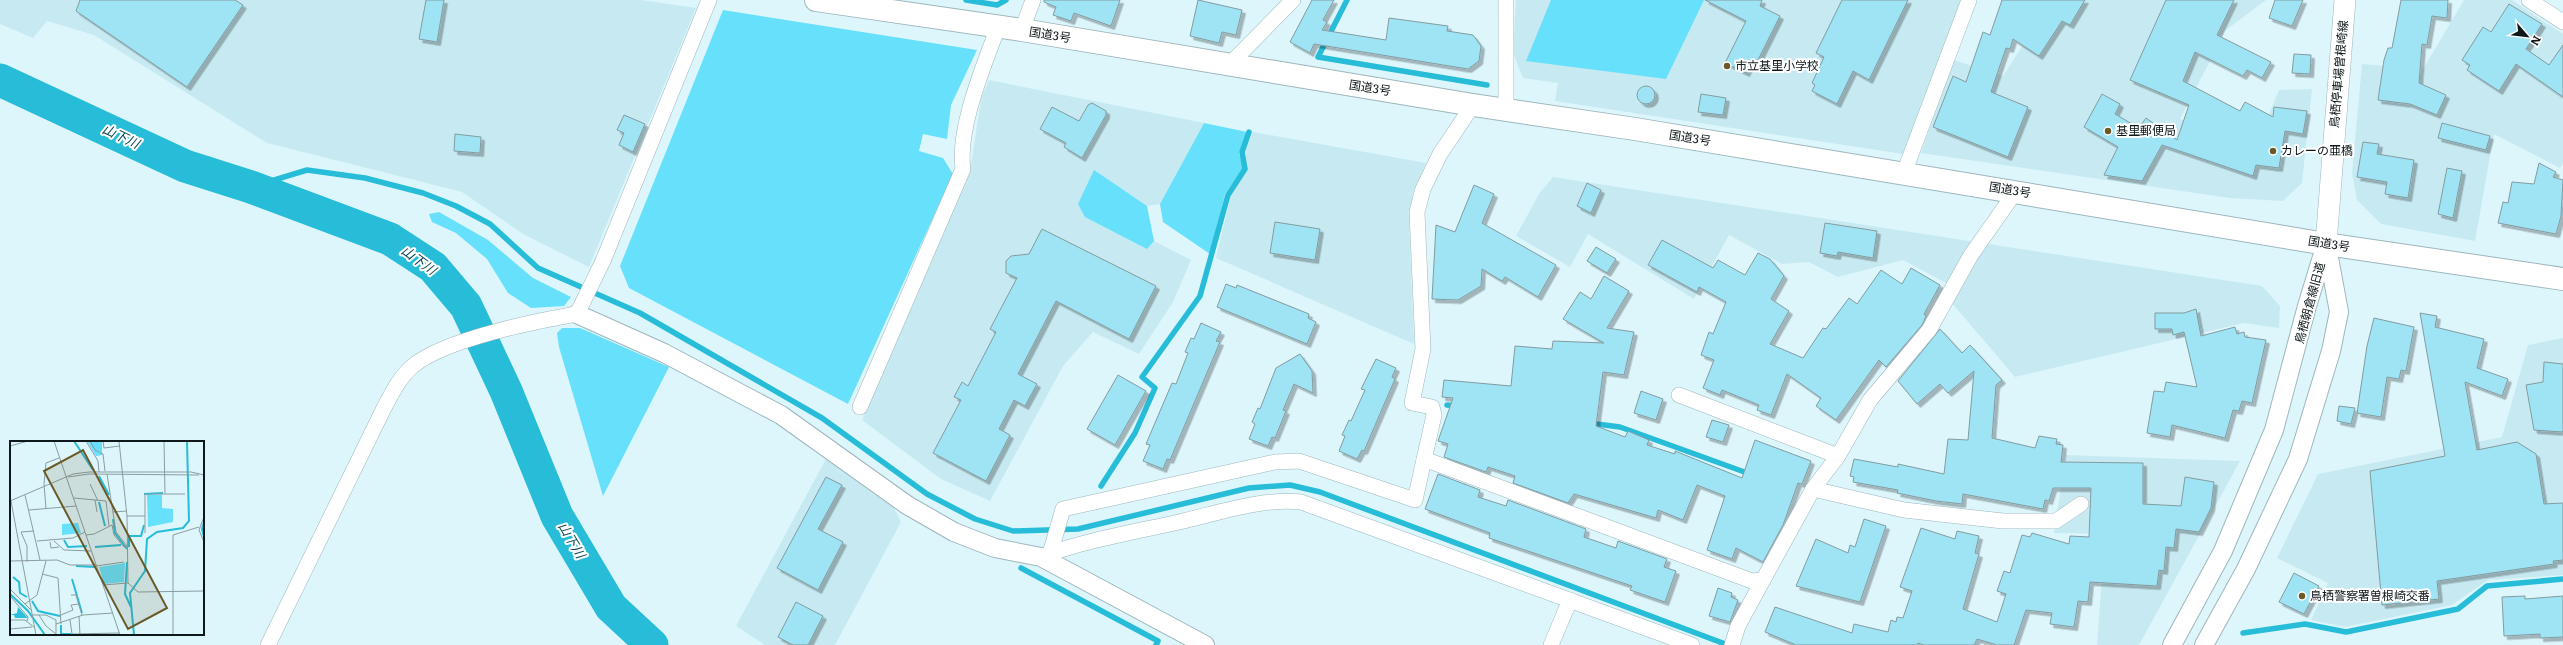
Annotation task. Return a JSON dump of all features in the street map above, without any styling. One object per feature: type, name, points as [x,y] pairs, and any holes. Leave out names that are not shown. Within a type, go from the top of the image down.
[{"type":"highway","name":"国道3号","points":[[816,0],[1022,30],[1473,105],[1506,108],[2016,191],[2326,244],[2563,279]]},
{"type":"main road","name":"鳥栖停車場曽根崎線","points":[[2326,244],[2345,0]]},
{"type":"street","points":[[578,314],[598,272],[709,0]]},
{"type":"street","points":[[1022,30],[1033,0]]},
{"type":"street","points":[[1229,65],[1293,0]]},
{"type":"street","points":[[1506,0],[1506,108]]},
{"type":"street","points":[[1904,173],[1969,0]]},
{"type":"street","points":[[2530,0],[2563,22]]},
{"type":"street","points":[[860,407],[963,169],[961,154],[976,88],[998,27]]},
{"type":"street","points":[[1045,556],[1063,509],[1275,462],[1299,461],[1415,500],[1434,415],[1432,407],[1412,403],[1423,349],[1416,212],[1423,189],[1440,154],[1473,105]]},
{"type":"street","points":[[1732,645],[1738,626],[1813,489],[1838,456],[1870,400],[1929,330],[1971,255],[2016,191]]},
{"type":"street","name":"鳥栖朝倉線旧道","points":[[2172,645],[2223,551],[2274,430],[2307,306],[2326,244]]},
{"type":"street","name":"鳥栖朝倉線旧道","points":[[2204,645],[2273,513],[2298,459],[2312,414],[2331,351],[2339,312],[2326,244]]},
{"type":"street","points":[[268,645],[396,387],[414,365],[444,348],[538,321],[578,314],[664,353],[780,415],[907,504],[954,532],[995,548],[1045,556],[1205,645]]},
{"type":"street","points":[[1680,395],[1838,456]]},
{"type":"street","points":[[1424,459],[1752,581],[1763,580]]},
{"type":"street","points":[[1813,489],[1904,510],[2003,521],[2056,521],[2081,504]]},
{"type":"street","points":[[1045,556],[1072,546],[1282,500],[1302,502],[1330,511],[1405,542],[1692,645]]},
{"type":"street","points":[[1552,645],[1570,600]]},
{"type":"shaded area","points":[[0,0],[641,0],[696,8],[589,267],[523,234],[462,192],[267,143],[94,35],[47,21],[33,38],[0,24]]},
{"type":"shaded area","name":"市立基里小学校","points":[[1516,0],[1962,0],[1903,154],[1555,101],[1558,83],[1523,78],[1513,53]]},
{"type":"shaded area","points":[[1551,0],[1704,0],[1666,79],[1526,61]]},
{"type":"shaded area","points":[[2052,0],[2266,0],[2226,30],[2180,119],[2248,142],[2267,119],[2279,90],[2312,89],[2302,183],[2283,201],[2230,198],[1921,153],[1954,60],[2003,76]]},
{"type":"shaded area","points":[[2464,0],[2512,0],[2563,34],[2563,163],[2560,168],[2494,134],[2475,241],[2381,224],[2357,200],[2352,173],[2362,64],[2423,69]]},
{"type":"shaded area","points":[[723,10],[977,50],[951,105],[947,139],[923,134],[919,151],[943,158],[953,174],[848,404],[629,288],[620,266]]},
{"type":"shaded area","points":[[989,80],[1204,123],[1160,204],[1147,206],[1094,171],[1147,249],[1154,241],[1191,260],[1173,302],[1139,354],[1093,332],[1063,366],[990,501],[941,479],[862,420],[970,171],[981,99]]},
{"type":"shaded area","points":[[1204,123],[1247,132],[1239,153],[1243,168],[1225,194],[1210,254],[1163,222],[1160,204]]},
{"type":"shaded area","points":[[1253,132],[1426,163],[1413,192],[1409,219],[1414,344],[1216,258],[1231,195],[1247,169],[1245,151]]},
{"type":"shaded area","points":[[1094,170],[1147,206],[1154,241],[1147,249],[1085,217],[1078,204]]},
{"type":"shaded area","points":[[1553,177],[2262,286],[2280,306],[2279,328],[2244,323],[2015,377],[1951,302],[1955,288],[1903,260],[1838,277],[1809,262],[1782,264],[1729,235],[1694,299],[1588,234],[1570,267],[1516,236],[1539,194]]},
{"type":"shaded area","points":[[439,212],[488,240],[533,278],[571,297],[564,306],[531,308],[508,293],[487,259],[456,233],[432,222],[429,214]]},
{"type":"shaded area","points":[[562,328],[580,328],[669,367],[603,496],[559,347],[557,333]]},
{"type":"shaded area","points":[[2563,338],[2563,575],[2488,580],[2452,605],[2345,627],[2311,620],[2328,583],[2277,558],[2318,474],[2502,437],[2528,345]]},
{"type":"shaded area","points":[[2066,455],[2240,461],[2139,645],[2097,645],[2105,534],[2054,533]]},
{"type":"shaded area","points":[[827,457],[893,506],[901,522],[835,645],[765,645],[736,626]]},
{"type":"building","points":[[80,0],[235,0],[243,5],[187,87],[76,11]]},
{"type":"building","points":[[426,0],[444,0],[437,42],[419,39]]},
{"type":"building","points":[[1044,0],[1120,0],[1111,26],[1074,13],[1071,21],[1053,15],[1056,7],[1044,2]]},
{"type":"building","points":[[1198,0],[1242,10],[1236,35],[1222,32],[1219,43],[1190,36]]},
{"type":"building","points":[[1312,0],[1334,0],[1323,20],[1327,22],[1322,30],[1386,40],[1389,18],[1448,26],[1447,31],[1473,35],[1481,46],[1479,61],[1468,69],[1314,44],[1310,53],[1290,42]]},
{"type":"building","points":[[1705,0],[1762,0],[1760,6],[1780,16],[1757,62],[1753,60],[1746,73],[1725,63],[1746,21]]},
{"type":"building","points":[[1842,0],[1908,0],[1869,80],[1853,71],[1837,104],[1812,91],[1815,85],[1812,83],[1824,57],[1816,53]]},
{"type":"building","points":[[2002,0],[2085,0],[2070,25],[2062,21],[2039,56],[2013,39],[2010,49],[2006,48],[1991,92],[2028,107],[2008,157],[1933,127],[1953,76],[1966,82],[1983,32],[1990,35]]},
{"type":"building","points":[[2166,0],[2234,0],[2217,35],[2271,62],[2262,78],[2247,70],[2243,76],[2195,52],[2183,81],[2240,111],[2245,102],[2273,117],[2274,107],[2307,111],[2303,134],[2285,131],[2279,168],[2256,165],[2253,176],[2162,145],[2142,181],[2104,175],[2118,147],[2084,127],[2102,94],[2120,104],[2115,114],[2139,128],[2146,118],[2177,140],[2189,105],[2130,80]]},
{"type":"building","points":[[2275,0],[2303,0],[2292,26],[2269,18]]},
{"type":"building","points":[[2401,0],[2448,0],[2447,18],[2432,16],[2427,45],[2422,44],[2419,83],[2446,95],[2437,115],[2410,104],[2378,100],[2384,60],[2388,48],[2392,48]]},
{"type":"building","points":[[2509,4],[2542,24],[2526,49],[2549,65],[2563,45],[2563,97],[2516,64],[2499,91],[2467,70],[2470,65],[2462,60],[2483,27],[2491,32]]},
{"type":"building","points":[[2294,54],[2311,55],[2310,74],[2292,73]]},
{"type":"building","points":[[1646,86],[1652,89],[1655,95],[1652,101],[1646,104],[1640,101],[1637,95],[1640,89]]},
{"type":"building","points":[[1701,94],[1726,98],[1723,115],[1698,112]]},
{"type":"building","points":[[1092,103],[1106,111],[1106,115],[1082,158],[1064,147],[1066,143],[1040,129],[1052,107],[1079,121],[1088,105]]},
{"type":"building","points":[[624,115],[645,124],[633,152],[619,145],[624,133],[617,130]]},
{"type":"building","points":[[2442,123],[2490,136],[2486,150],[2438,138]]},
{"type":"building","points":[[455,134],[481,137],[480,153],[454,151]]},
{"type":"building","points":[[2363,142],[2379,144],[2377,154],[2414,160],[2408,198],[2385,194],[2387,182],[2357,177]]},
{"type":"building","points":[[2539,163],[2556,172],[2553,177],[2563,180],[2561,216],[2556,234],[2498,223],[2503,202],[2508,203],[2512,182],[2534,184]]},
{"type":"building","points":[[2447,168],[2462,171],[2453,218],[2438,214]]},
{"type":"building","points":[[1587,183],[1601,190],[1591,213],[1577,206]]},
{"type":"building","points":[[1474,185],[1494,194],[1482,223],[1556,265],[1538,297],[1505,277],[1502,281],[1482,269],[1481,286],[1458,300],[1432,299],[1436,225],[1455,232]]},
{"type":"building","points":[[1275,222],[1320,229],[1315,260],[1270,253]]},
{"type":"building","points":[[1825,223],[1877,231],[1873,258],[1838,252],[1837,256],[1820,253]]},
{"type":"building","points":[[1042,229],[1156,286],[1129,339],[1056,301],[1018,374],[1037,384],[1025,406],[1014,400],[999,429],[1010,435],[986,481],[933,453],[961,400],[954,397],[962,382],[968,386],[996,332],[990,329],[1017,278],[1006,273],[1006,261],[1011,256],[1029,254]]},
{"type":"building","points":[[1662,240],[1713,268],[1718,260],[1745,275],[1758,253],[1770,259],[1784,276],[1771,299],[1789,311],[1770,344],[1803,358],[1823,328],[1826,329],[1849,298],[1857,304],[1881,270],[1902,284],[1911,268],[1940,285],[1924,314],[1926,316],[1922,325],[1886,367],[1879,360],[1836,420],[1816,406],[1821,398],[1787,374],[1771,415],[1757,410],[1759,405],[1722,390],[1720,395],[1703,388],[1714,360],[1701,355],[1709,332],[1713,334],[1726,302],[1699,287],[1697,292],[1648,265]]},
{"type":"building","points":[[1596,247],[1616,259],[1607,273],[1587,261]]},
{"type":"building","points":[[1604,276],[1629,291],[1607,328],[1634,332],[1624,375],[1603,372],[1596,426],[1625,437],[1628,431],[1649,440],[1647,445],[1675,454],[1675,451],[1742,478],[1755,440],[1811,461],[1802,484],[1798,483],[1783,525],[1763,562],[1736,548],[1732,559],[1707,550],[1725,496],[1697,485],[1683,520],[1658,510],[1656,518],[1574,494],[1568,503],[1513,483],[1515,476],[1488,467],[1486,472],[1444,457],[1448,444],[1438,441],[1453,398],[1442,397],[1444,380],[1511,386],[1515,346],[1552,349],[1553,341],[1604,343],[1563,319],[1580,292],[1591,299]]},
{"type":"building","points":[[1226,284],[1236,288],[1237,285],[1309,314],[1308,318],[1316,322],[1307,344],[1217,307]]},
{"type":"building","points":[[2196,309],[2201,336],[2235,327],[2237,334],[2244,332],[2245,337],[2266,340],[2252,403],[2242,401],[2239,411],[2233,410],[2225,438],[2172,425],[2170,437],[2147,433],[2154,391],[2164,392],[2166,382],[2197,387],[2184,332],[2173,335],[2172,329],[2155,329],[2155,313],[2184,313]]},
{"type":"building","points":[[2420,313],[2437,316],[2435,327],[2484,339],[2477,368],[2508,379],[2502,396],[2465,382],[2477,450],[2517,442],[2536,454],[2544,504],[2563,503],[2563,560],[2553,561],[2554,564],[2437,581],[2439,599],[2382,605],[2370,471],[2445,456]]},
{"type":"building","points":[[2374,318],[2414,327],[2406,371],[2401,370],[2399,379],[2387,377],[2381,417],[2357,413],[2367,346]]},
{"type":"building","points":[[1201,323],[1221,332],[1216,341],[1220,342],[1170,460],[1167,459],[1163,469],[1143,461],[1150,445],[1146,444],[1172,383],[1176,384],[1188,353],[1185,352],[1191,338],[1194,339]]},
{"type":"building","points":[[1940,329],[1962,353],[1970,345],[2002,380],[1996,385],[1992,438],[2035,448],[2039,436],[2057,439],[2056,444],[2063,445],[2061,462],[2143,463],[2143,504],[2181,506],[2185,477],[2214,482],[2211,508],[2199,532],[2176,529],[2174,548],[2166,547],[2164,571],[2159,570],[2157,586],[2090,582],[2088,602],[2078,601],[2074,627],[2050,624],[2052,613],[2026,610],[2014,645],[1997,645],[1977,639],[1974,645],[1924,645],[1918,643],[1918,645],[1796,645],[1765,632],[1775,607],[1852,633],[1854,624],[1888,632],[1891,620],[1896,622],[1897,617],[1903,618],[1912,591],[1900,587],[1921,528],[1955,539],[1957,531],[1979,536],[1975,553],[1979,554],[1963,609],[1997,622],[2006,594],[1997,591],[2004,571],[2010,573],[2022,535],[2030,537],[2032,533],[2069,544],[2070,536],[2089,537],[2091,488],[2053,488],[2049,501],[2045,500],[2043,509],[1963,494],[1962,504],[1936,501],[1897,493],[1898,490],[1853,482],[1854,477],[1850,476],[1854,459],[1898,467],[1898,464],[1944,474],[1948,439],[1968,440],[1974,371],[1948,393],[1940,384],[1917,404],[1898,381]]},
{"type":"building","points":[[1300,354],[1312,371],[1313,393],[1294,384],[1283,410],[1286,411],[1275,438],[1272,437],[1268,446],[1249,439],[1255,424],[1252,422],[1258,408],[1260,409],[1276,368]]},
{"type":"building","points":[[1376,359],[1396,368],[1392,377],[1395,379],[1364,451],[1362,450],[1357,459],[1339,451],[1345,436],[1342,435],[1349,420],[1351,421],[1365,390],[1361,389]]},
{"type":"building","points":[[2544,362],[2563,364],[2563,432],[2534,430],[2526,385],[2543,382]]},
{"type":"building","points":[[1118,375],[1146,391],[1115,445],[1087,429]]},
{"type":"building","points":[[1641,391],[1663,399],[1656,420],[1634,413]]},
{"type":"building","points":[[2339,406],[2355,408],[2351,424],[2337,421]]},
{"type":"building","points":[[1712,420],[1729,425],[1723,442],[1706,437]]},
{"type":"building","points":[[1438,474],[1480,490],[1478,497],[1506,506],[1508,500],[1586,529],[1584,537],[1616,548],[1618,541],[1667,559],[1664,567],[1676,571],[1665,602],[1630,590],[1632,586],[1489,538],[1490,533],[1425,509]]},
{"type":"building","points":[[826,477],[842,485],[818,529],[843,542],[818,590],[777,568]]},
{"type":"building","points":[[1864,519],[1886,526],[1860,602],[1796,586],[1816,539],[1848,553],[1850,545],[1855,547]]},
{"type":"building","points":[[2294,573],[2319,586],[2304,614],[2279,602]]},
{"type":"building","points":[[1718,588],[1732,593],[1731,597],[1738,600],[1730,622],[1709,616]]},
{"type":"building","points":[[2525,596],[2525,599],[2563,596],[2563,637],[2540,638],[2540,634],[2504,636],[2502,597]]},
{"type":"building","points":[[796,602],[823,616],[808,645],[793,645],[778,637]]},
{"type":"waterway","points":[[966,0],[997,5],[1006,0]]},
{"type":"waterway","points":[[1347,0],[1318,57],[1487,85]]},
{"type":"waterway","name":"山下川","points":[[0,80],[185,166],[251,187],[390,239],[433,267],[466,306],[506,391],[557,516],[611,607],[652,645]]},
{"type":"waterway","points":[[1101,486],[1135,433],[1155,388],[1142,377],[1200,296],[1228,195],[1245,169],[1242,152],[1249,132]]},
{"type":"waterway","points":[[251,187],[307,170],[365,178],[423,193],[456,206],[490,224],[538,268],[640,313],[822,418],[927,494],[975,519],[1013,531],[1078,529],[1249,488],[1290,485],[1320,492],[1728,645]]},
{"type":"waterway","points":[[1447,405],[1458,406]]},
{"type":"waterway","points":[[1589,423],[1620,427],[1750,474]]},
{"type":"waterway","points":[[1021,568],[1158,641],[1156,645]]},
{"type":"waterway","points":[[2243,633],[2305,624],[2346,632],[2458,609],[2487,586],[2563,579]]},
{"type":"place","name":"市立基里小学校","points":[[1727,66]]},
{"type":"place","name":"基里郵便局","points":[[2108,131]]},
{"type":"place","name":"カレーの亜橋","points":[[2273,151]]},
{"type":"place","name":"鳥栖警察署曽根崎交番","points":[[2302,596]]}]
